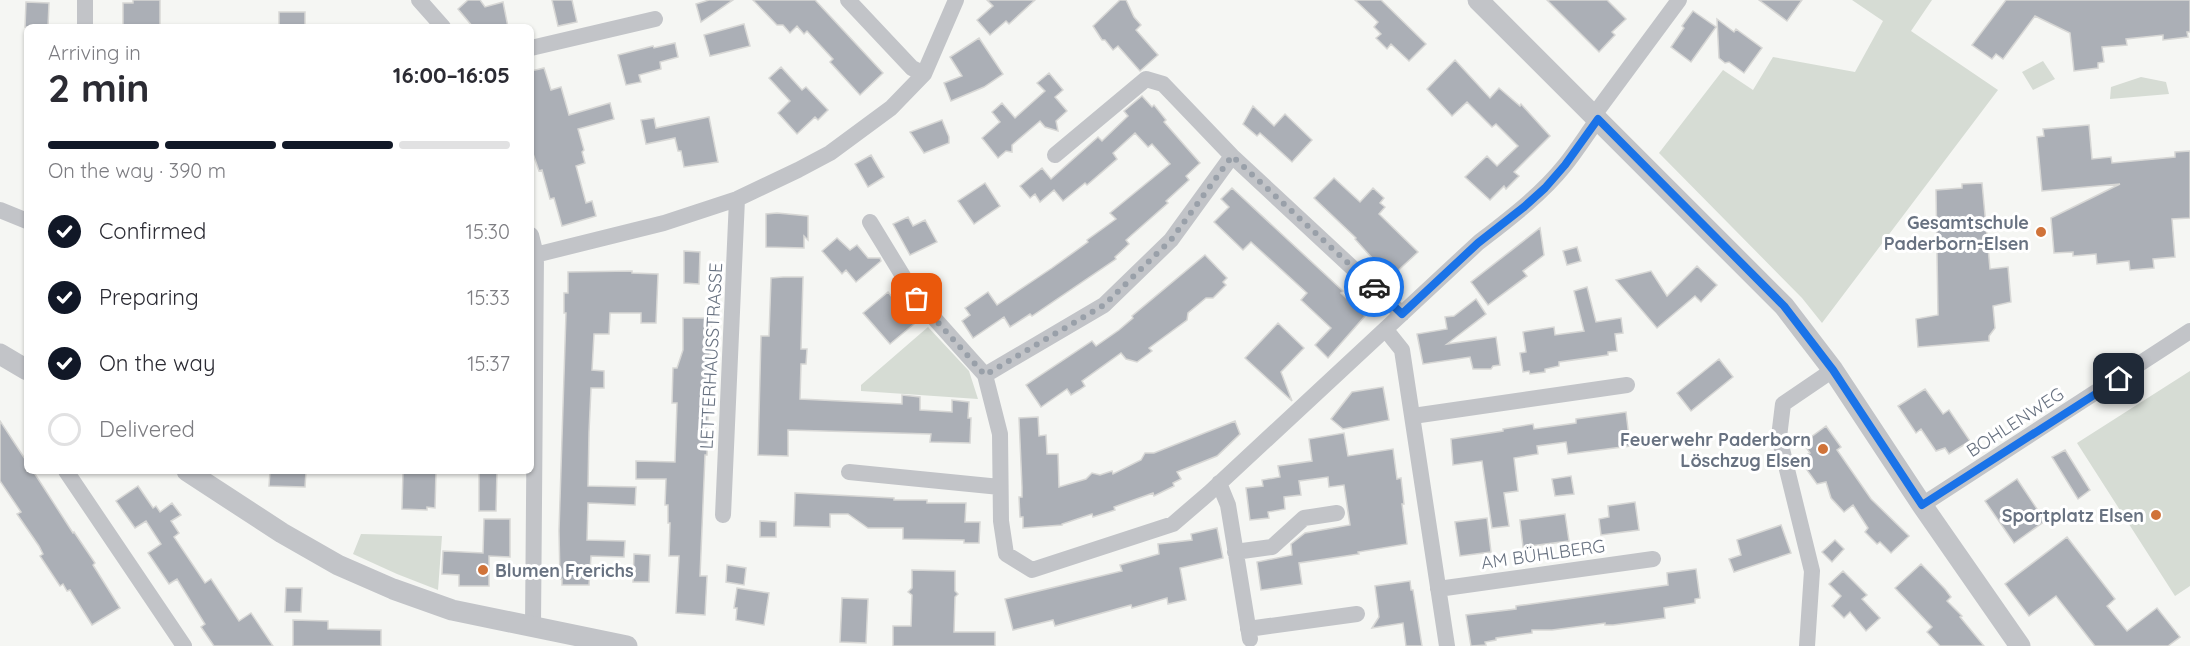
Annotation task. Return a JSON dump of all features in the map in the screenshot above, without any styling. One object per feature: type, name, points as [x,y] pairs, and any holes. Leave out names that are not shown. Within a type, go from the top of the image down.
[{"type":"street","points":[[85,0],[85,24]]},
{"type":"street","points":[[419,0],[440,24]]},
{"type":"street","points":[[848,0],[912,68],[924,74]]},
{"type":"street","points":[[534,255],[664,223],[737,199],[830,153],[891,108],[924,74],[956,0]]},
{"type":"street","points":[[1478,0],[1784,306],[1833,370],[1922,505],[2020,646]]},
{"type":"street","points":[[870,222],[917,299],[985,375],[1000,434],[1001,521],[1006,554],[1032,570],[1173,524],[1478,243],[1545,188],[1565,165],[1679,0]]},
{"type":"street","points":[[534,47],[655,19]]},
{"type":"street","points":[[1055,155],[1146,79],[1163,84],[1232,156],[1402,314]]},
{"type":"street","points":[[985,375],[1104,305],[1171,240],[1232,156]]},
{"type":"street","name":"LETTERHAUSSTRASSE","points":[[723,515],[737,199]]},
{"type":"street","points":[[0,210],[24,220]]},
{"type":"street","points":[[1386,330],[1402,350],[1447,646]]},
{"type":"street","name":"BOHLENWEG","points":[[1922,505],[2190,331]]},
{"type":"street","points":[[0,354],[24,368]]},
{"type":"street","points":[[1807,646],[1812,571],[1779,437],[1783,404],[1833,370]]},
{"type":"street","points":[[1413,416],[1627,385]]},
{"type":"street","points":[[849,472],[1000,487]]},
{"type":"street","points":[[68,474],[184,646]]},
{"type":"street","points":[[192,474],[282,533],[338,565],[393,589],[452,610],[627,646]]},
{"type":"street","points":[[533,474],[533,626]]},
{"type":"street","points":[[1219,483],[1228,505],[1249,634],[1357,614]]},
{"type":"street","points":[[1236,552],[1272,547],[1304,518],[1337,513]]},
{"type":"street","name":"AM BÜHLBERG","points":[[1438,589],[1653,559]]},
{"type":"shaded area","points":[[1852,0],[1932,0],[1911,31],[1998,90],[1822,323],[1802,298],[1659,153],[1723,70],[1753,90],[1773,57],[1855,72],[1883,21]]},
{"type":"shaded area","points":[[2043,61],[2055,79],[2033,90],[2022,72]]},
{"type":"shaded area","points":[[2141,77],[2166,82],[2169,94],[2110,99],[2111,87]]},
{"type":"shaded area","points":[[928,327],[969,371],[978,399],[861,391],[861,385]]},
{"type":"shaded area","name":"Sportplatz Elsen","points":[[2190,371],[2190,586],[2175,596],[2077,443]]},
{"type":"shaded area","points":[[361,534],[442,536],[438,590],[353,554]]},
{"type":"building","points":[[133,0],[160,0],[160,24],[123,24],[123,3],[133,3]]},
{"type":"building","points":[[468,0],[480,0],[485,7],[503,2],[507,24],[470,24],[458,9]]},
{"type":"building","points":[[552,0],[572,0],[577,22],[558,26]]},
{"type":"building","points":[[709,0],[733,0],[701,22],[696,4]]},
{"type":"building","points":[[753,0],[815,0],[883,73],[860,95],[830,62],[833,59],[807,31],[804,34],[797,26],[790,33],[783,25],[777,25]]},
{"type":"building","points":[[987,0],[1035,0],[1009,24],[1006,21],[990,35],[977,20],[993,6]]},
{"type":"building","points":[[1120,0],[1126,0],[1134,17],[1141,25],[1136,30],[1158,55],[1140,71],[1118,46],[1113,50],[1105,40],[1102,40],[1093,26]]},
{"type":"building","points":[[1355,0],[1381,0],[1426,44],[1409,61],[1391,44],[1387,49],[1376,38],[1381,34],[1374,27],[1378,22]]},
{"type":"building","points":[[1547,0],[1607,0],[1626,19],[1612,32],[1615,35],[1599,52]]},
{"type":"building","points":[[1759,0],[1802,0],[1787,21]]},
{"type":"building","points":[[2006,0],[2190,0],[2190,32],[2187,32],[2188,37],[2163,40],[2163,35],[2126,39],[2127,45],[2102,47],[2104,62],[2098,63],[2098,68],[2074,71],[2070,33],[2035,16],[2003,59],[1996,54],[1992,59],[1972,45]]},
{"type":"building","points":[[26,2],[49,3],[48,24],[25,24]]},
{"type":"building","points":[[1693,11],[1716,27],[1691,62],[1671,47]]},
{"type":"building","points":[[279,12],[305,12],[305,24],[279,24]]},
{"type":"building","points":[[1717,19],[1734,32],[1736,29],[1762,48],[1744,73],[1719,58]]},
{"type":"building","points":[[744,24],[750,46],[710,56],[704,35]]},
{"type":"building","points":[[979,38],[1003,74],[984,87],[951,101],[944,83],[962,76],[950,57]]},
{"type":"building","points":[[675,43],[678,57],[660,62],[661,69],[639,75],[641,82],[626,85],[618,55]]},
{"type":"building","points":[[1455,60],[1490,98],[1499,88],[1520,106],[1521,104],[1550,136],[1514,172],[1519,176],[1506,189],[1504,186],[1490,200],[1465,177],[1487,156],[1497,166],[1518,146],[1496,124],[1492,127],[1467,102],[1452,116],[1427,89]]},
{"type":"building","points":[[781,67],[802,90],[806,87],[828,110],[818,120],[815,117],[797,134],[778,113],[790,101],[769,78]]},
{"type":"building","points":[[544,68],[551,90],[561,87],[569,115],[610,103],[614,119],[578,129],[585,163],[576,166],[586,203],[592,201],[596,216],[562,226],[554,198],[550,199],[542,170],[539,171],[534,157],[534,70]]},
{"type":"building","points":[[1049,73],[1063,90],[1055,97],[1067,111],[1056,121],[1058,131],[1045,127],[1040,121],[1012,145],[1012,152],[1006,151],[998,158],[982,138],[1000,122],[992,112],[1002,103],[1015,118],[1045,91],[1037,83]]},
{"type":"building","points":[[1142,96],[1152,107],[1154,105],[1166,120],[1164,122],[1200,163],[1186,176],[1189,180],[1166,201],[1168,203],[1126,240],[1129,244],[1115,257],[1116,259],[1032,316],[1030,314],[1010,327],[1004,317],[973,338],[962,321],[970,315],[965,308],[988,292],[997,305],[1052,268],[1116,219],[1110,213],[1170,164],[1152,144],[1148,147],[1135,133],[1113,153],[1117,159],[1087,185],[1085,183],[1063,201],[1054,190],[1040,202],[1035,194],[1030,198],[1020,186],[1042,168],[1051,179],[1098,137],[1102,141],[1128,116],[1124,111]]},
{"type":"building","points":[[1253,106],[1274,126],[1285,114],[1312,140],[1292,162],[1260,133],[1257,136],[1243,124]]},
{"type":"building","points":[[709,117],[718,162],[684,167],[681,151],[678,151],[675,138],[646,144],[641,120],[654,118],[656,128]]},
{"type":"building","points":[[942,120],[949,143],[924,153],[910,132]]},
{"type":"building","points":[[2089,125],[2092,159],[2111,157],[2112,163],[2175,157],[2175,152],[2190,151],[2190,218],[2172,219],[2175,257],[2153,259],[2154,268],[2130,270],[2129,261],[2097,264],[2096,254],[2073,256],[2073,252],[2054,253],[2051,218],[2120,184],[2042,191],[2037,137],[2044,136],[2043,129]]},
{"type":"building","points":[[871,155],[884,177],[868,187],[855,164]]},
{"type":"building","points":[[1334,178],[1360,202],[1373,188],[1384,198],[1380,203],[1385,207],[1379,214],[1418,252],[1390,278],[1356,238],[1314,198]]},
{"type":"building","points":[[985,183],[1000,206],[974,224],[958,201]]},
{"type":"building","points":[[1982,183],[1990,269],[2008,267],[2011,302],[1993,306],[1995,328],[1989,336],[1989,341],[1918,347],[1916,319],[1938,315],[1936,190],[1962,188],[1962,184]]},
{"type":"building","points":[[1232,188],[1343,291],[1341,293],[1365,316],[1328,358],[1315,345],[1331,328],[1301,300],[1307,293],[1251,242],[1243,250],[1214,222],[1229,207],[1221,199]]},
{"type":"building","points":[[766,214],[808,216],[808,240],[804,236],[804,248],[766,247]]},
{"type":"building","points":[[908,217],[913,226],[925,220],[937,242],[910,255],[893,224]]},
{"type":"building","points":[[1540,228],[1544,255],[1523,271],[1527,276],[1488,305],[1471,282]]},
{"type":"building","points":[[837,238],[850,250],[857,245],[868,258],[880,258],[881,261],[856,282],[846,270],[842,274],[822,251]]},
{"type":"building","points":[[1577,247],[1581,261],[1567,265],[1563,251]]},
{"type":"building","points":[[684,251],[700,252],[699,284],[684,283]]},
{"type":"building","points":[[1205,255],[1227,278],[1223,282],[1226,285],[1213,298],[1206,298],[1188,313],[1187,320],[1149,348],[1152,351],[1137,362],[1126,359],[1121,353],[1082,381],[1085,386],[1071,395],[1067,389],[1041,407],[1026,385],[1092,341],[1096,346],[1119,330],[1133,318],[1132,316]]},
{"type":"building","points":[[1697,266],[1717,285],[1701,302],[1695,296],[1657,328],[1616,280],[1651,271],[1667,296]]},
{"type":"building","points":[[632,271],[632,273],[658,274],[656,323],[641,323],[641,313],[610,313],[609,334],[594,334],[592,370],[604,371],[604,388],[591,388],[589,432],[588,486],[636,487],[635,505],[588,503],[587,540],[625,541],[624,557],[591,556],[589,585],[562,585],[559,531],[566,313],[564,313],[564,293],[568,293],[568,272]]},
{"type":"building","points":[[803,277],[801,349],[807,349],[806,364],[801,364],[800,399],[902,404],[902,395],[920,397],[920,410],[952,412],[952,400],[969,402],[970,443],[930,442],[931,434],[788,430],[788,456],[758,455],[761,336],[769,336],[771,278]]},
{"type":"building","points":[[1587,287],[1596,322],[1621,318],[1623,333],[1615,334],[1617,351],[1608,352],[1608,355],[1559,362],[1559,366],[1545,369],[1545,372],[1530,374],[1529,371],[1523,372],[1520,353],[1526,352],[1523,332],[1554,327],[1555,335],[1584,331],[1574,291]]},
{"type":"building","points":[[888,292],[914,324],[890,344],[863,313]]},
{"type":"building","points":[[1476,299],[1486,314],[1447,344],[1496,337],[1500,365],[1493,366],[1491,369],[1473,369],[1470,357],[1423,364],[1417,334],[1447,329],[1445,317],[1454,316]]},
{"type":"building","points":[[683,318],[711,318],[707,455],[705,455],[700,576],[707,576],[705,615],[676,613],[679,556],[669,556],[670,523],[668,523],[668,505],[665,505],[666,479],[636,479],[636,461],[675,462],[677,403],[672,403],[673,368],[677,368],[683,350]]},
{"type":"building","points":[[1278,323],[1304,348],[1281,372],[1292,401],[1245,358]]},
{"type":"building","points":[[1719,359],[1733,377],[1691,411],[1677,393]]},
{"type":"building","points":[[1383,387],[1389,420],[1343,429],[1331,419],[1352,392]]},
{"type":"building","points":[[1925,389],[1943,414],[1949,410],[1970,441],[1949,454],[1945,448],[1936,451],[1921,429],[1916,433],[1898,406]]},
{"type":"building","points":[[1626,412],[1630,446],[1568,454],[1566,442],[1537,446],[1538,454],[1514,458],[1518,491],[1504,493],[1509,526],[1492,528],[1482,461],[1453,465],[1451,439],[1533,424],[1534,429],[1576,423],[1576,419]]},
{"type":"building","points":[[1038,417],[1039,436],[1046,435],[1047,454],[1058,454],[1059,487],[1086,479],[1092,473],[1100,475],[1112,471],[1113,474],[1141,460],[1145,453],[1154,453],[1235,421],[1240,434],[1217,456],[1177,472],[1181,479],[1173,483],[1174,486],[1154,496],[1153,493],[1114,507],[1115,510],[1093,517],[1092,514],[1062,525],[1023,528],[1019,497],[1022,497],[1022,487],[1019,418]]},
{"type":"building","points":[[0,421],[24,457],[24,474],[35,474],[95,563],[93,565],[120,608],[92,625],[70,590],[67,591],[63,584],[60,586],[40,556],[43,554],[39,546],[17,514],[21,512],[0,481]]},
{"type":"building","points":[[1826,426],[1841,447],[1837,450],[1871,499],[1909,536],[1891,553],[1865,532],[1868,528],[1853,505],[1844,512],[1831,498],[1826,482],[1817,484],[1807,470],[1810,468],[1803,457],[1810,453],[1803,443]]},
{"type":"building","points":[[1344,433],[1348,456],[1393,449],[1397,479],[1401,478],[1407,544],[1299,563],[1302,584],[1261,590],[1257,562],[1292,555],[1291,544],[1305,533],[1350,525],[1344,485],[1329,487],[1328,477],[1299,481],[1301,495],[1284,497],[1285,509],[1268,512],[1269,518],[1250,520],[1246,488],[1263,486],[1262,480],[1280,477],[1278,466],[1312,461],[1309,439]]},
{"type":"building","points":[[2065,450],[2090,490],[2078,499],[2052,457]]},
{"type":"building","points":[[270,474],[306,474],[305,487],[269,486]]},
{"type":"building","points":[[403,474],[436,474],[435,508],[402,509]]},
{"type":"building","points":[[479,474],[497,474],[496,511],[479,511]]},
{"type":"building","points":[[1571,476],[1574,494],[1555,496],[1552,479]]},
{"type":"building","points":[[2017,479],[2045,521],[2014,543],[1985,501]]},
{"type":"building","points":[[138,486],[153,508],[156,506],[160,512],[172,503],[181,515],[171,521],[179,533],[174,537],[205,583],[211,579],[239,621],[251,613],[273,646],[214,646],[201,627],[205,624],[177,579],[169,584],[148,553],[161,544],[146,521],[135,528],[116,501]]},
{"type":"building","points":[[795,493],[927,500],[927,503],[966,503],[965,522],[980,522],[979,543],[964,543],[964,540],[903,539],[903,528],[868,528],[848,514],[830,514],[830,527],[794,526]]},
{"type":"building","points":[[1635,502],[1639,530],[1601,535],[1599,519],[1609,517],[1608,506]]},
{"type":"building","points":[[1565,514],[1569,541],[1523,547],[1520,520]]},
{"type":"building","points":[[1487,518],[1491,552],[1460,556],[1455,522]]},
{"type":"building","points":[[484,519],[510,519],[510,557],[489,556],[489,586],[459,586],[459,575],[442,574],[443,551],[483,553]]},
{"type":"building","points":[[760,521],[776,522],[776,537],[760,537]]},
{"type":"building","points":[[1781,525],[1791,553],[1734,572],[1729,559],[1741,555],[1737,540]]},
{"type":"building","points":[[1217,528],[1223,558],[1180,568],[1186,600],[1168,604],[1167,598],[1132,608],[1131,605],[1055,626],[1053,620],[1013,630],[1005,599],[1122,571],[1120,565],[1159,554],[1158,544],[1192,540],[1191,534]]},
{"type":"building","points":[[2067,537],[2115,599],[2107,606],[2127,631],[2157,608],[2180,637],[2168,646],[2095,646],[2056,596],[2029,616],[2005,584]]},
{"type":"building","points":[[1835,540],[1844,549],[1832,562],[1822,552]]},
{"type":"building","points":[[634,554],[650,555],[649,582],[633,582]]},
{"type":"building","points":[[1921,564],[1945,589],[1951,597],[1947,601],[1962,616],[1960,617],[1984,646],[1940,646],[1927,632],[1932,627],[1895,588]]},
{"type":"building","points":[[727,565],[746,568],[744,585],[726,582]]},
{"type":"building","points":[[1696,569],[1700,598],[1695,599],[1695,603],[1664,608],[1665,618],[1613,625],[1605,625],[1605,623],[1552,630],[1532,630],[1532,633],[1496,638],[1496,640],[1485,642],[1486,645],[1471,646],[1466,615],[1668,585],[1667,573]]},
{"type":"building","points":[[912,570],[955,571],[955,591],[958,594],[955,597],[954,632],[995,632],[995,646],[893,646],[893,626],[911,626],[912,595],[908,592],[912,588]]},
{"type":"building","points":[[1843,571],[1867,595],[1862,599],[1880,618],[1866,631],[1850,612],[1844,618],[1832,606],[1841,596],[1829,584]]},
{"type":"building","points":[[1410,581],[1422,646],[1406,646],[1403,623],[1372,628],[1379,617],[1375,586]]},
{"type":"building","points":[[286,588],[302,588],[301,612],[285,612]]},
{"type":"building","points":[[737,588],[769,593],[764,625],[736,620],[737,608],[734,608]]},
{"type":"building","points":[[842,598],[868,599],[866,643],[840,642]]},
{"type":"building","points":[[293,620],[328,621],[328,629],[381,630],[381,646],[293,646]]},
{"type":"way so far","points":[[917,299],[985,375],[1104,305],[1171,240],[1232,156],[1291,213],[1374,287]]},
{"type":"place","name":"Gesamtschule Paderborn-Elsen","points":[[2041,232]]},
{"type":"place","name":"Feuerwehr Paderborn Löschzug Elsen","points":[[1823,449]]},
{"type":"place","name":"Sportplatz Elsen","points":[[2156,515]]},
{"type":"place","name":"Blumen Frerichs","points":[[483,570]]},
{"type":"route","points":[[1374,287],[1402,314],[1478,243],[1545,188],[1565,165],[1598,119],[1784,306],[1833,370],[1922,505],[2119,379]]}]
